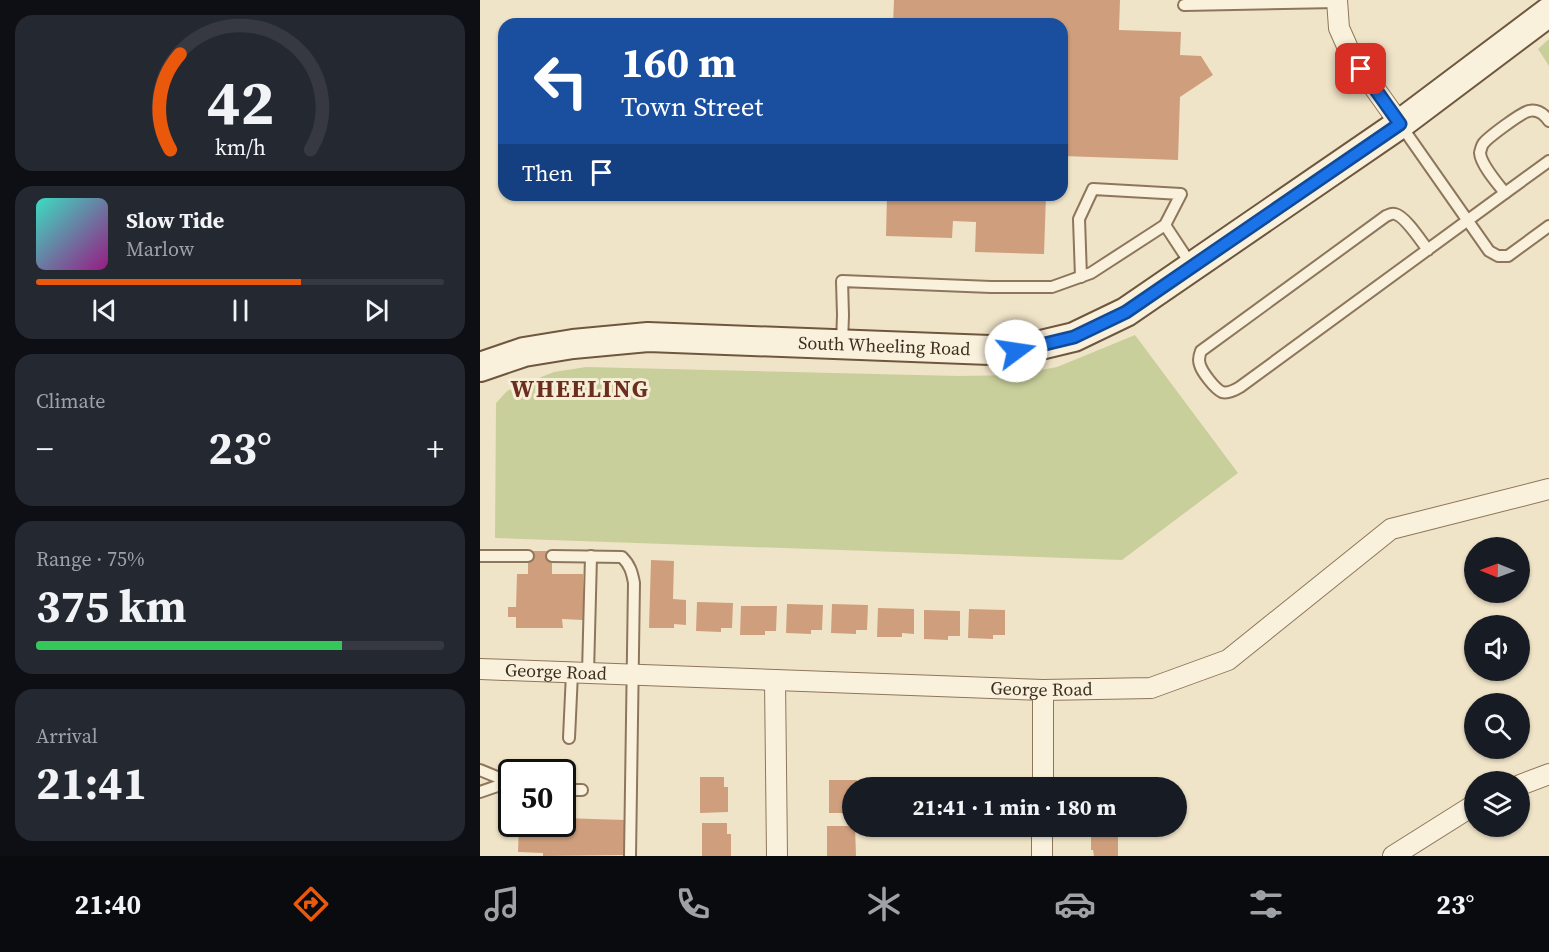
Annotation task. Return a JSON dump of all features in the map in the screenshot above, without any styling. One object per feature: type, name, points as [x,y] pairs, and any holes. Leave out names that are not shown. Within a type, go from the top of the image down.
[{"type":"main road","name":"South Wheeling Road","points":[[480,367],[524,352],[573,344],[648,337],[1016,351],[1074,337],[1126,312],[1400,124],[1549,12]]},
{"type":"street","points":[[1337,1],[1339,28],[1351,55],[1400,124]]},
{"type":"street","name":"George Road","points":[[480,669],[1043,690],[1151,688],[1228,660],[1391,529],[1549,489]]},
{"type":"street","points":[[775,680],[777,856]]},
{"type":"street","points":[[1043,690],[1043,777]]},
{"type":"street","points":[[1530,782],[1548,777]]},
{"type":"street","points":[[1393,856],[1464,810]]},
{"type":"street","points":[[1042,837],[1042,856]]},
{"type":"lane","points":[[1184,5],[1337,1]]},
{"type":"lane","points":[[1505,193],[1484,163],[1480,153],[1482,145],[1488,138],[1531,110],[1539,111],[1549,121]]},
{"type":"lane","points":[[1400,124],[1489,251],[1498,256],[1508,256],[1549,225]]},
{"type":"lane","points":[[1428,250],[1404,219],[1397,214],[1386,216],[1201,351],[1199,364],[1214,387],[1220,392],[1234,391],[1468,221],[1549,161]]},
{"type":"lane","points":[[842,345],[842,281],[1052,287],[1081,277],[1091,273],[1165,225],[1181,194],[1093,189],[1079,219],[1081,277]]},
{"type":"lane","points":[[1165,225],[1192,266]]},
{"type":"lane","points":[[480,556],[528,556]]},
{"type":"lane","points":[[552,556],[622,557],[632,572],[634,583],[630,856]]},
{"type":"lane","points":[[569,738],[580,673],[591,556]]},
{"type":"lane","points":[[480,770],[498,778]]},
{"type":"lane","points":[[480,792],[498,787]]},
{"type":"lane","points":[[576,790],[582,790]]},
{"type":"green space","points":[[1549,39],[1549,66],[1538,49]]},
{"type":"green space","points":[[1135,335],[1238,473],[1122,560],[495,538],[496,403],[507,391],[554,372],[586,367],[959,376],[1015,375],[1057,367]]},
{"type":"building","points":[[894,0],[1120,0],[1119,30],[1181,32],[1180,55],[1201,56],[1213,75],[1180,97],[1178,160],[1068,156],[1068,18],[893,18]]},
{"type":"building","points":[[887,201],[1046,201],[1044,254],[975,252],[976,222],[953,221],[952,238],[886,236]]},
{"type":"building","points":[[528,551],[552,551],[552,574],[583,574],[583,620],[562,619],[563,628],[516,628],[516,617],[508,617],[508,607],[516,607],[517,574],[528,574]]},
{"type":"building","points":[[651,560],[674,561],[673,599],[686,600],[686,625],[674,624],[674,628],[649,628]]},
{"type":"building","points":[[697,602],[733,603],[732,628],[721,628],[721,632],[696,631]]},
{"type":"building","points":[[787,604],[823,605],[822,630],[811,630],[811,634],[786,633]]},
{"type":"building","points":[[832,604],[868,605],[867,630],[856,630],[856,634],[831,633]]},
{"type":"building","points":[[741,606],[777,606],[776,631],[765,631],[765,635],[740,635]]},
{"type":"building","points":[[878,608],[914,609],[914,634],[902,633],[902,637],[877,637]]},
{"type":"building","points":[[969,609],[1005,610],[1005,635],[993,635],[993,639],[968,638]]},
{"type":"building","points":[[924,610],[960,611],[960,636],[948,636],[948,640],[924,639]]},
{"type":"building","points":[[700,777],[724,777],[724,787],[728,787],[728,812],[700,813]]},
{"type":"building","points":[[829,780],[842,780],[842,813],[829,813]]},
{"type":"building","points":[[576,818],[625,820],[624,855],[543,856],[543,853],[518,852],[519,837],[576,837]]},
{"type":"building","points":[[702,823],[727,823],[727,834],[731,834],[731,856],[702,856]]},
{"type":"building","points":[[827,826],[842,826],[842,837],[855,837],[856,856],[827,856]]},
{"type":"building","points":[[1091,837],[1118,837],[1118,856],[1094,856],[1091,850]]},
{"type":"district","name":"WHEELING","points":[[580,389]]},
{"type":"route","points":[[1016,351],[1074,337],[1126,312],[1400,124],[1361,69]]}]
